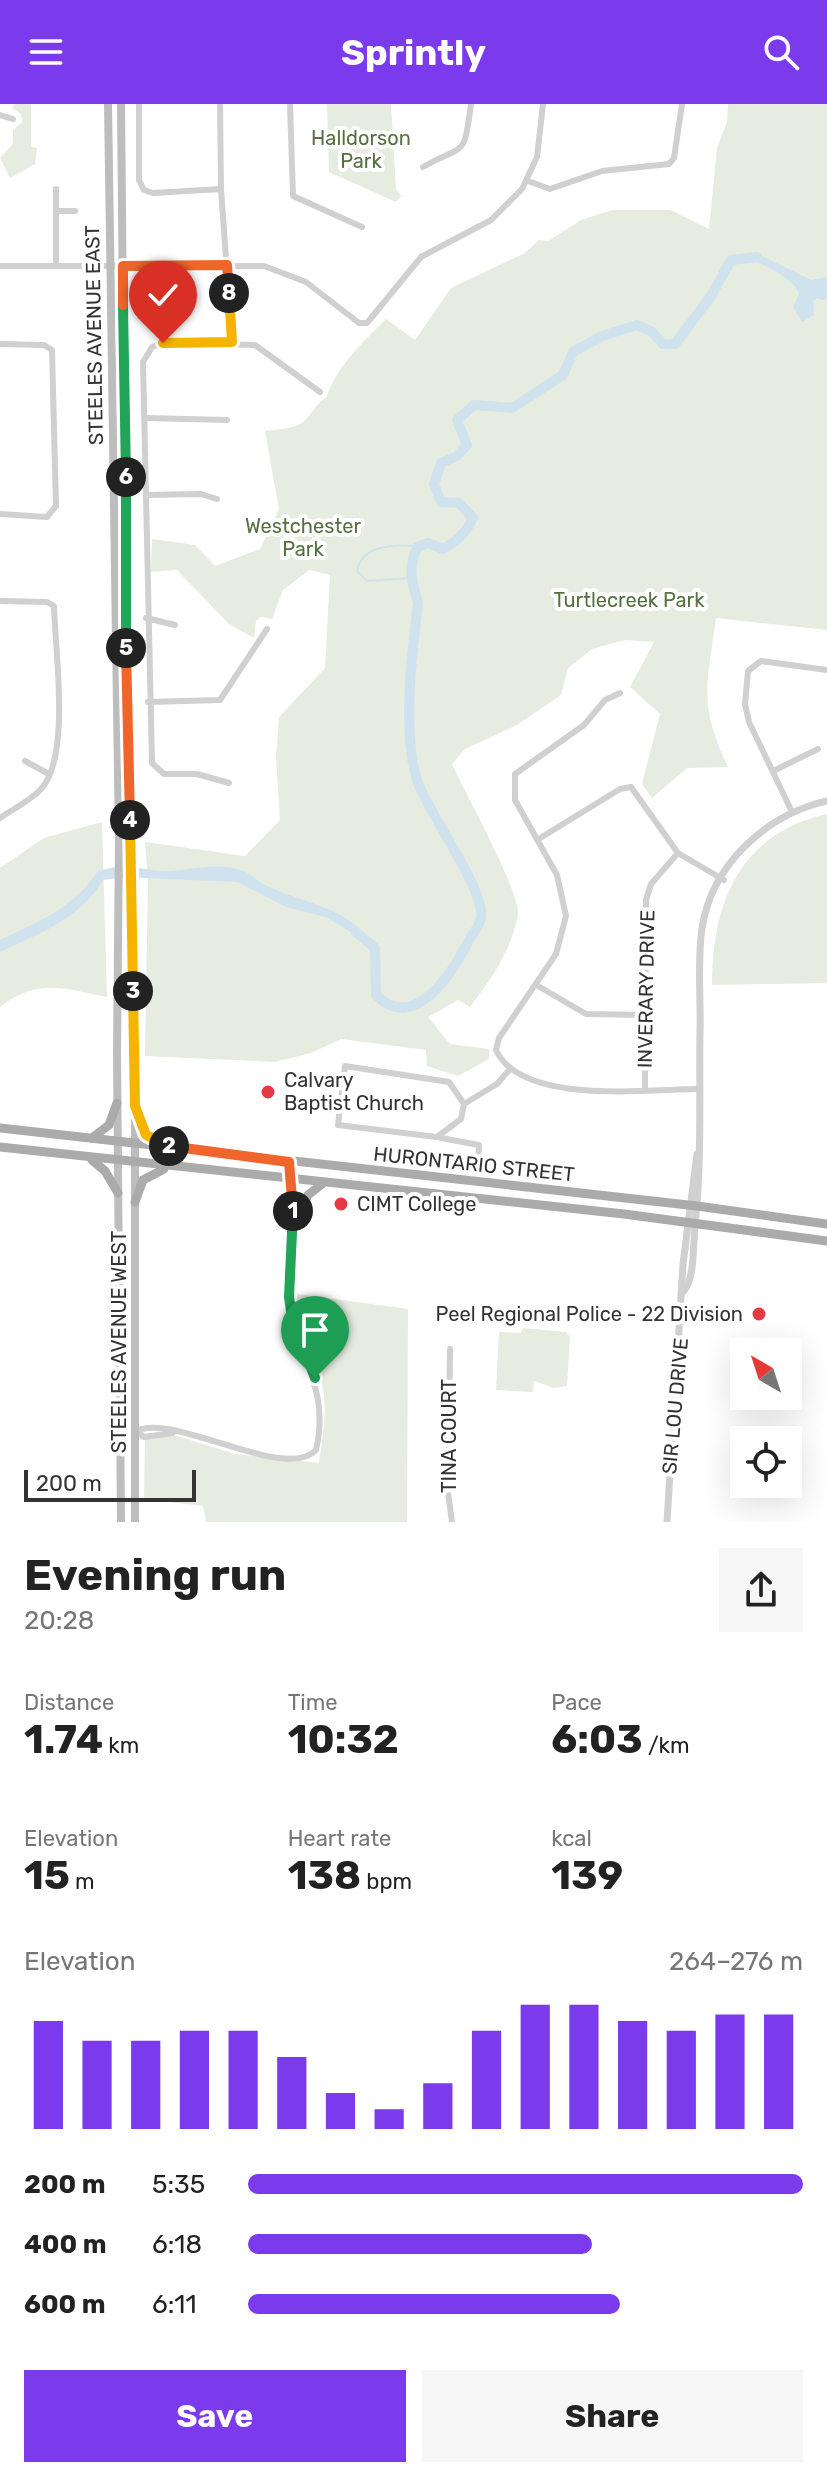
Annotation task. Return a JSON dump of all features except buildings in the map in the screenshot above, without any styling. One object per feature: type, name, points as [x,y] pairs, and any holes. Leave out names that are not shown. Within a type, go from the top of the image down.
[{"type":"main road","name":"STEELES AVENUE EAST","points":[[108,104],[120,899],[118,1161]]},
{"type":"main road","name":"STEELES AVENUE EAST","points":[[121,104],[135,1144]]},
{"type":"main road","points":[[89,1139],[107,1128],[117,1103]]},
{"type":"main road","points":[[135,1106],[146,1135],[174,1148]]},
{"type":"main road","points":[[1,1147],[2,1129]]},
{"type":"main road","name":"HURONTARIO STREET","points":[[2,1129],[693,1205],[827,1224]]},
{"type":"main road","name":"STEELES AVENUE WEST","points":[[135,1144],[135,1522]]},
{"type":"main road","name":"HURONTARIO STREET","points":[[1,1147],[827,1241]]},
{"type":"main road","points":[[85,1157],[104,1170],[118,1193]]},
{"type":"main road","name":"STEELES AVENUE WEST","points":[[118,1161],[121,1522]]},
{"type":"main road","points":[[135,1202],[148,1174],[175,1167]]},
{"type":"main road","points":[[294,1224],[314,1187],[325,1183]]},
{"type":"main road","points":[[120,1305],[136,1326]]},
{"type":"main road","points":[[121,1431],[136,1431]]},
{"type":"street","points":[[139,104],[139,180],[144,190],[153,193],[221,189]]},
{"type":"street","points":[[220,104],[221,189],[232,342]]},
{"type":"street","points":[[290,104],[293,196],[362,227]]},
{"type":"street","points":[[423,167],[452,156],[464,144],[471,104]]},
{"type":"street","points":[[0,266],[264,266],[295,276],[359,323],[367,323],[421,257],[491,220],[508,206],[528,181],[537,157],[543,104]]},
{"type":"street","points":[[528,181],[550,189],[602,171],[669,164],[674,158],[682,104]]},
{"type":"street","points":[[0,115],[13,119]]},
{"type":"street","points":[[56,189],[56,266]]},
{"type":"street","points":[[56,211],[75,211]]},
{"type":"street","points":[[229,783],[208,776],[164,774],[155,768],[150,755],[143,362],[152,347],[163,343],[232,342],[261,348],[320,392]]},
{"type":"street","points":[[0,344],[44,345],[52,350],[56,506],[47,517],[0,514]]},
{"type":"street","points":[[145,418],[227,420]]},
{"type":"street","points":[[146,495],[201,494],[217,499]]},
{"type":"street","points":[[0,601],[47,602],[54,606],[57,722],[56,758],[41,789],[0,818]]},
{"type":"street","points":[[146,618],[175,625]]},
{"type":"street","points":[[148,702],[220,700],[267,629]]},
{"type":"street","points":[[792,812],[745,704],[750,666],[761,661],[827,670]]},
{"type":"street","points":[[620,693],[605,700],[584,725],[515,774],[515,800],[561,884],[566,916],[556,954],[538,986],[496,1043],[498,1055],[510,1069],[550,1087],[699,1089]]},
{"type":"street","points":[[773,771],[818,749]]},
{"type":"street","points":[[25,761],[49,774]]},
{"type":"street","points":[[537,840],[620,789],[631,787],[678,853],[722,879]]},
{"type":"street","name":"SIR LOU DRIVE","points":[[667,1522],[684,1291],[699,1148],[700,946],[708,906],[746,844],[792,812],[827,801]]},
{"type":"street","name":"INVERARY DRIVE","points":[[645,1089],[646,900],[651,884],[678,853]]},
{"type":"street","points":[[538,986],[586,1014],[645,1015]]},
{"type":"street","points":[[460,1140],[463,1108],[454,1087],[439,1078],[345,1066],[338,1125],[479,1145],[478,1168]]},
{"type":"street","points":[[437,1137],[456,1126],[463,1108],[497,1084],[510,1069]]},
{"type":"street","points":[[136,1431],[144,1427],[168,1429],[173,1433],[242,1451],[295,1458],[316,1450],[321,1411],[315,1378],[292,1318],[289,1297],[294,1224],[289,1162]]},
{"type":"street","name":"TINA COURT","points":[[450,1349],[448,1493],[452,1522]]},
{"type":"green space","points":[[15,104],[31,104],[31,147],[37,148],[35,164],[10,178],[0,158],[13,144],[13,130],[22,122],[21,114],[12,108]]},
{"type":"green space","name":"Halldorson Park","points":[[327,104],[391,104],[396,189],[401,196],[396,202],[329,172]]},
{"type":"green space","points":[[728,104],[827,104],[827,630],[716,618],[707,694],[712,726],[728,767],[687,768],[652,798],[642,784],[660,714],[630,687],[654,642],[625,640],[592,649],[568,668],[561,695],[517,725],[465,749],[452,764],[502,865],[517,903],[518,915],[505,953],[470,1007],[458,1000],[428,1017],[450,1044],[489,1049],[489,1059],[458,1076],[427,1066],[426,1050],[341,1039],[311,1053],[275,1062],[145,1056],[148,882],[145,842],[245,856],[280,820],[276,758],[279,717],[325,668],[330,575],[309,570],[283,590],[272,619],[261,617],[256,621],[254,638],[229,624],[177,570],[151,572],[152,539],[195,545],[215,566],[260,549],[279,509],[265,431],[291,428],[304,421],[327,397],[336,376],[351,355],[386,319],[415,340],[451,288],[525,253],[539,240],[548,241],[581,220],[612,210],[670,210],[709,229],[717,148],[727,122]]},
{"type":"green space","points":[[827,814],[827,983],[712,985],[718,926],[736,876],[752,855],[772,838],[797,824]]},
{"type":"green space","points":[[102,822],[107,997],[64,989],[39,989],[0,1007],[0,868],[44,838]]},
{"type":"green space","points":[[291,1293],[408,1309],[407,1522],[206,1522],[203,1506],[144,1499],[145,1435],[177,1436],[235,1454],[319,1463],[324,1420],[323,1387]]},
{"type":"green space","points":[[523,1328],[566,1332],[570,1337],[567,1386],[554,1388],[534,1381],[533,1392],[496,1390],[499,1332],[521,1333]]},
{"type":"water","points":[[760,255],[811,280],[827,277],[827,292],[813,301],[814,315],[802,322],[793,307],[799,294],[791,282],[776,271],[743,256]]},
{"type":"water","points":[[124,865],[161,871],[211,867],[241,870],[267,886],[335,912],[369,939],[365,941],[326,917],[286,907],[238,882],[124,877],[103,880],[94,894],[71,915],[0,952],[0,940],[66,904],[98,871]]},
{"type":"waterway","points":[[356,932],[375,948],[376,995],[391,1005],[405,1008],[432,994],[443,981],[481,918],[474,889],[417,780],[410,739],[410,692],[418,603],[412,582],[413,561],[418,547],[428,543],[443,549],[453,543],[473,518],[459,503],[441,502],[434,484],[441,463],[457,456],[467,445],[457,420],[474,405],[512,408],[563,375],[573,352],[602,336],[637,325],[651,331],[663,344],[675,344],[711,296],[731,260],[757,257]]},
{"type":"waterway","points":[[811,289],[823,295],[827,292]]},
{"type":"waterway","points":[[412,578],[367,581],[357,571],[365,555],[372,551],[389,546],[418,547]]},
{"type":"place","name":"Calvary Baptist Church","points":[[268,1092]]},
{"type":"place","name":"CIMT College","points":[[341,1204]]},
{"type":"place","name":"Peel Regional Police - 22 Division","points":[[759,1314]]},
{"type":"route","points":[[163,343],[232,342],[227,265],[123,266],[135,1106],[146,1135],[174,1148],[289,1162],[294,1224],[289,1297],[292,1318],[315,1378]]},
{"type":"park label","name":"Westchester Park","points":[[303,538]]},
{"type":"park label","name":"Turtlecreek Park","points":[[629,600]]}]
